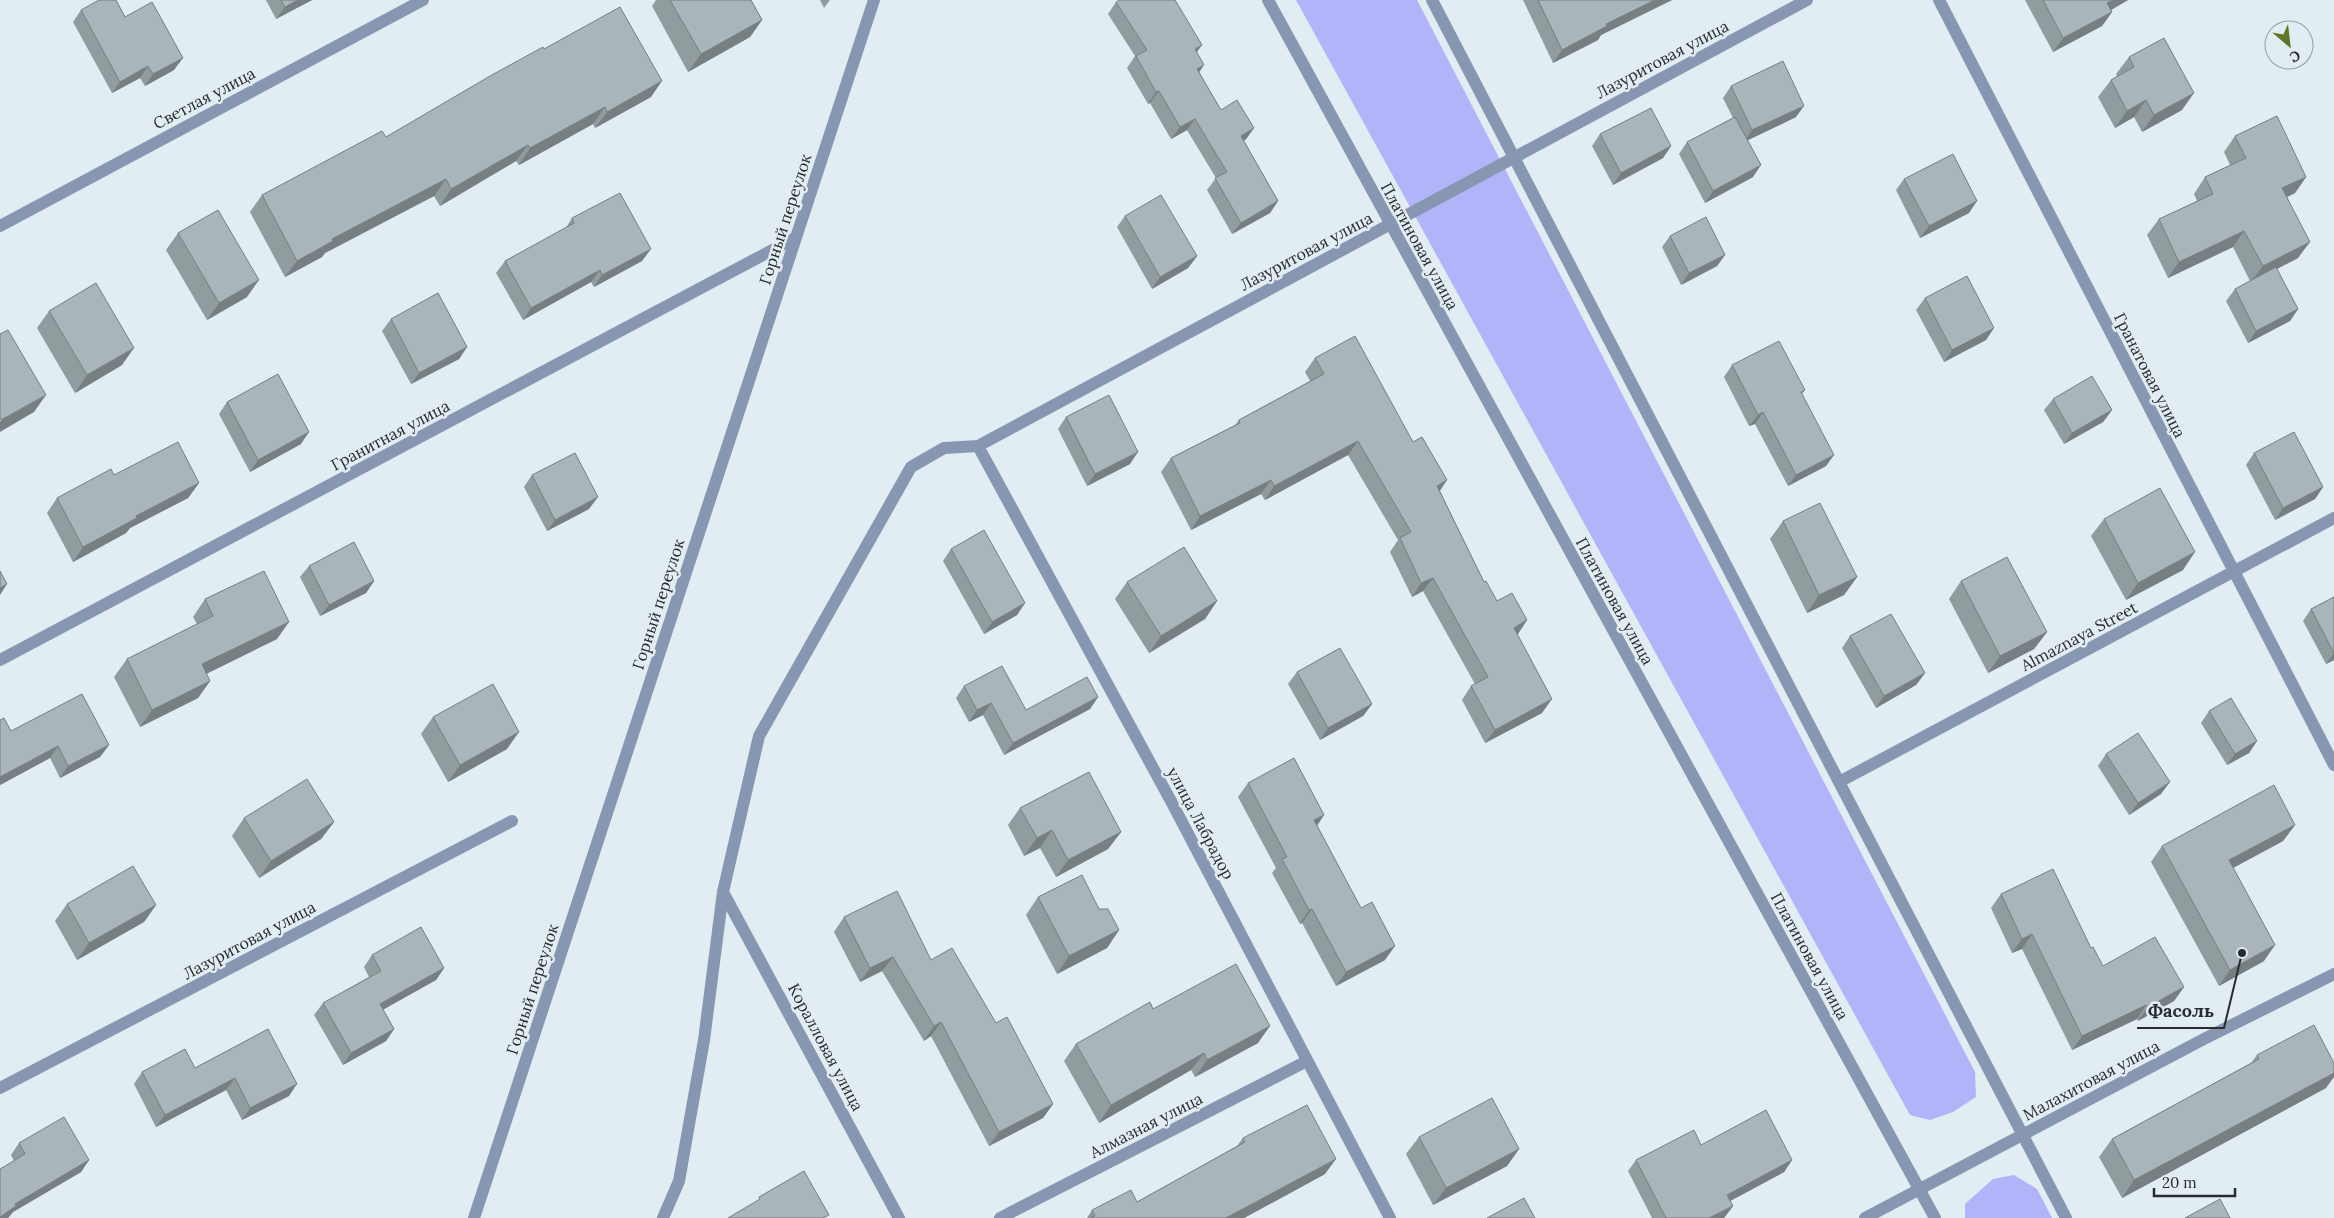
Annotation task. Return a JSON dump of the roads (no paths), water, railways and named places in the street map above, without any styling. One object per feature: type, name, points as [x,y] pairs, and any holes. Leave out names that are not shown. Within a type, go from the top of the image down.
[{"type":"street","name":"Светлая улица","points":[[0,226],[423,0]]},
{"type":"street","name":"Горный переулок","points":[[474,1218],[874,0]]},
{"type":"street","name":"Платиновая улица","points":[[1268,0],[1935,1218]]},
{"type":"street","points":[[1432,0],[2066,1218]]},
{"type":"street","name":"Лазуритовая улица","points":[[978,446],[1807,0]]},
{"type":"street","name":"Гранатовая улица","points":[[1939,0],[2334,765]]},
{"type":"street","name":"Гранитная улица","points":[[0,660],[795,238]]},
{"type":"street","points":[[663,1218],[679,1181],[704,1040],[723,892],[759,736],[824,618],[912,467],[944,448],[978,446]]},
{"type":"street","name":"улица Лабрадор","points":[[978,446],[1172,803],[1390,1218]]},
{"type":"street","name":"Almaznaya Street","points":[[1839,782],[2334,518]]},
{"type":"street","name":"Лазуритовая улица","points":[[0,1088],[512,821]]},
{"type":"street","name":"Коралловая улица","points":[[723,892],[899,1218]]},
{"type":"street","name":"Малахитовая улица","points":[[1865,1218],[2334,974]]},
{"type":"street","name":"Алмазная улица","points":[[1000,1218],[1307,1061]]},
{"type":"place","name":"Фасоль","points":[[2242,953]]}]
